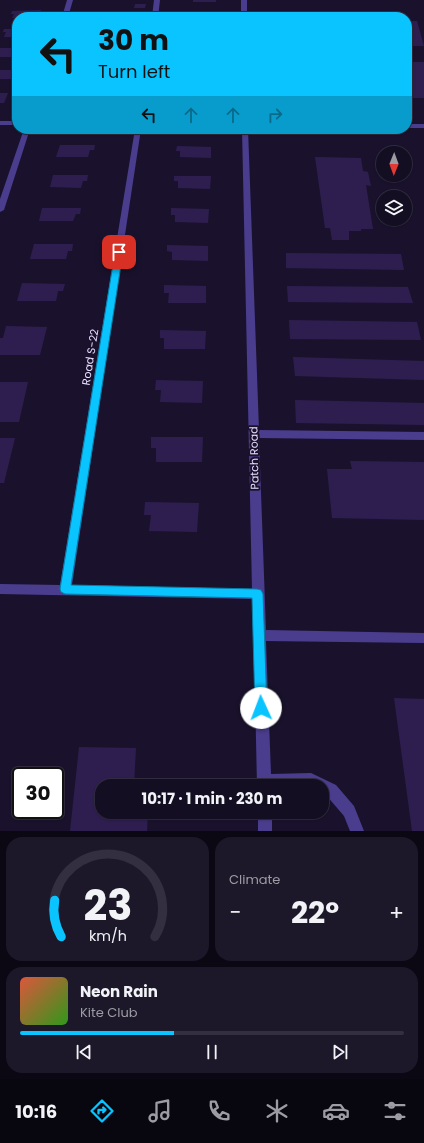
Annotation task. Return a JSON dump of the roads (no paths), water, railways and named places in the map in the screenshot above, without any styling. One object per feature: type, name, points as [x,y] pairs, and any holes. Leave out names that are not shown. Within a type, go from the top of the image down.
[{"type":"street","points":[[66,12],[70,0]]},
{"type":"street","points":[[156,12],[158,0]]},
{"type":"street","points":[[244,0],[244,12]]},
{"type":"street","points":[[0,123],[12,123]]},
{"type":"street","points":[[412,126],[424,126]]},
{"type":"street","points":[[0,210],[26,134]]},
{"type":"street","name":"Road S-22","points":[[65,589],[137,134]]},
{"type":"street","name":"Patch Road","points":[[245,134],[258,635],[264,779]]},
{"type":"street","points":[[253,434],[424,436]]},
{"type":"street","points":[[0,589],[65,589],[257,594]]},
{"type":"street","points":[[258,635],[424,638]]},
{"type":"street","points":[[329,789],[349,811],[357,831]]},
{"type":"street","points":[[264,819],[265,831]]}]
